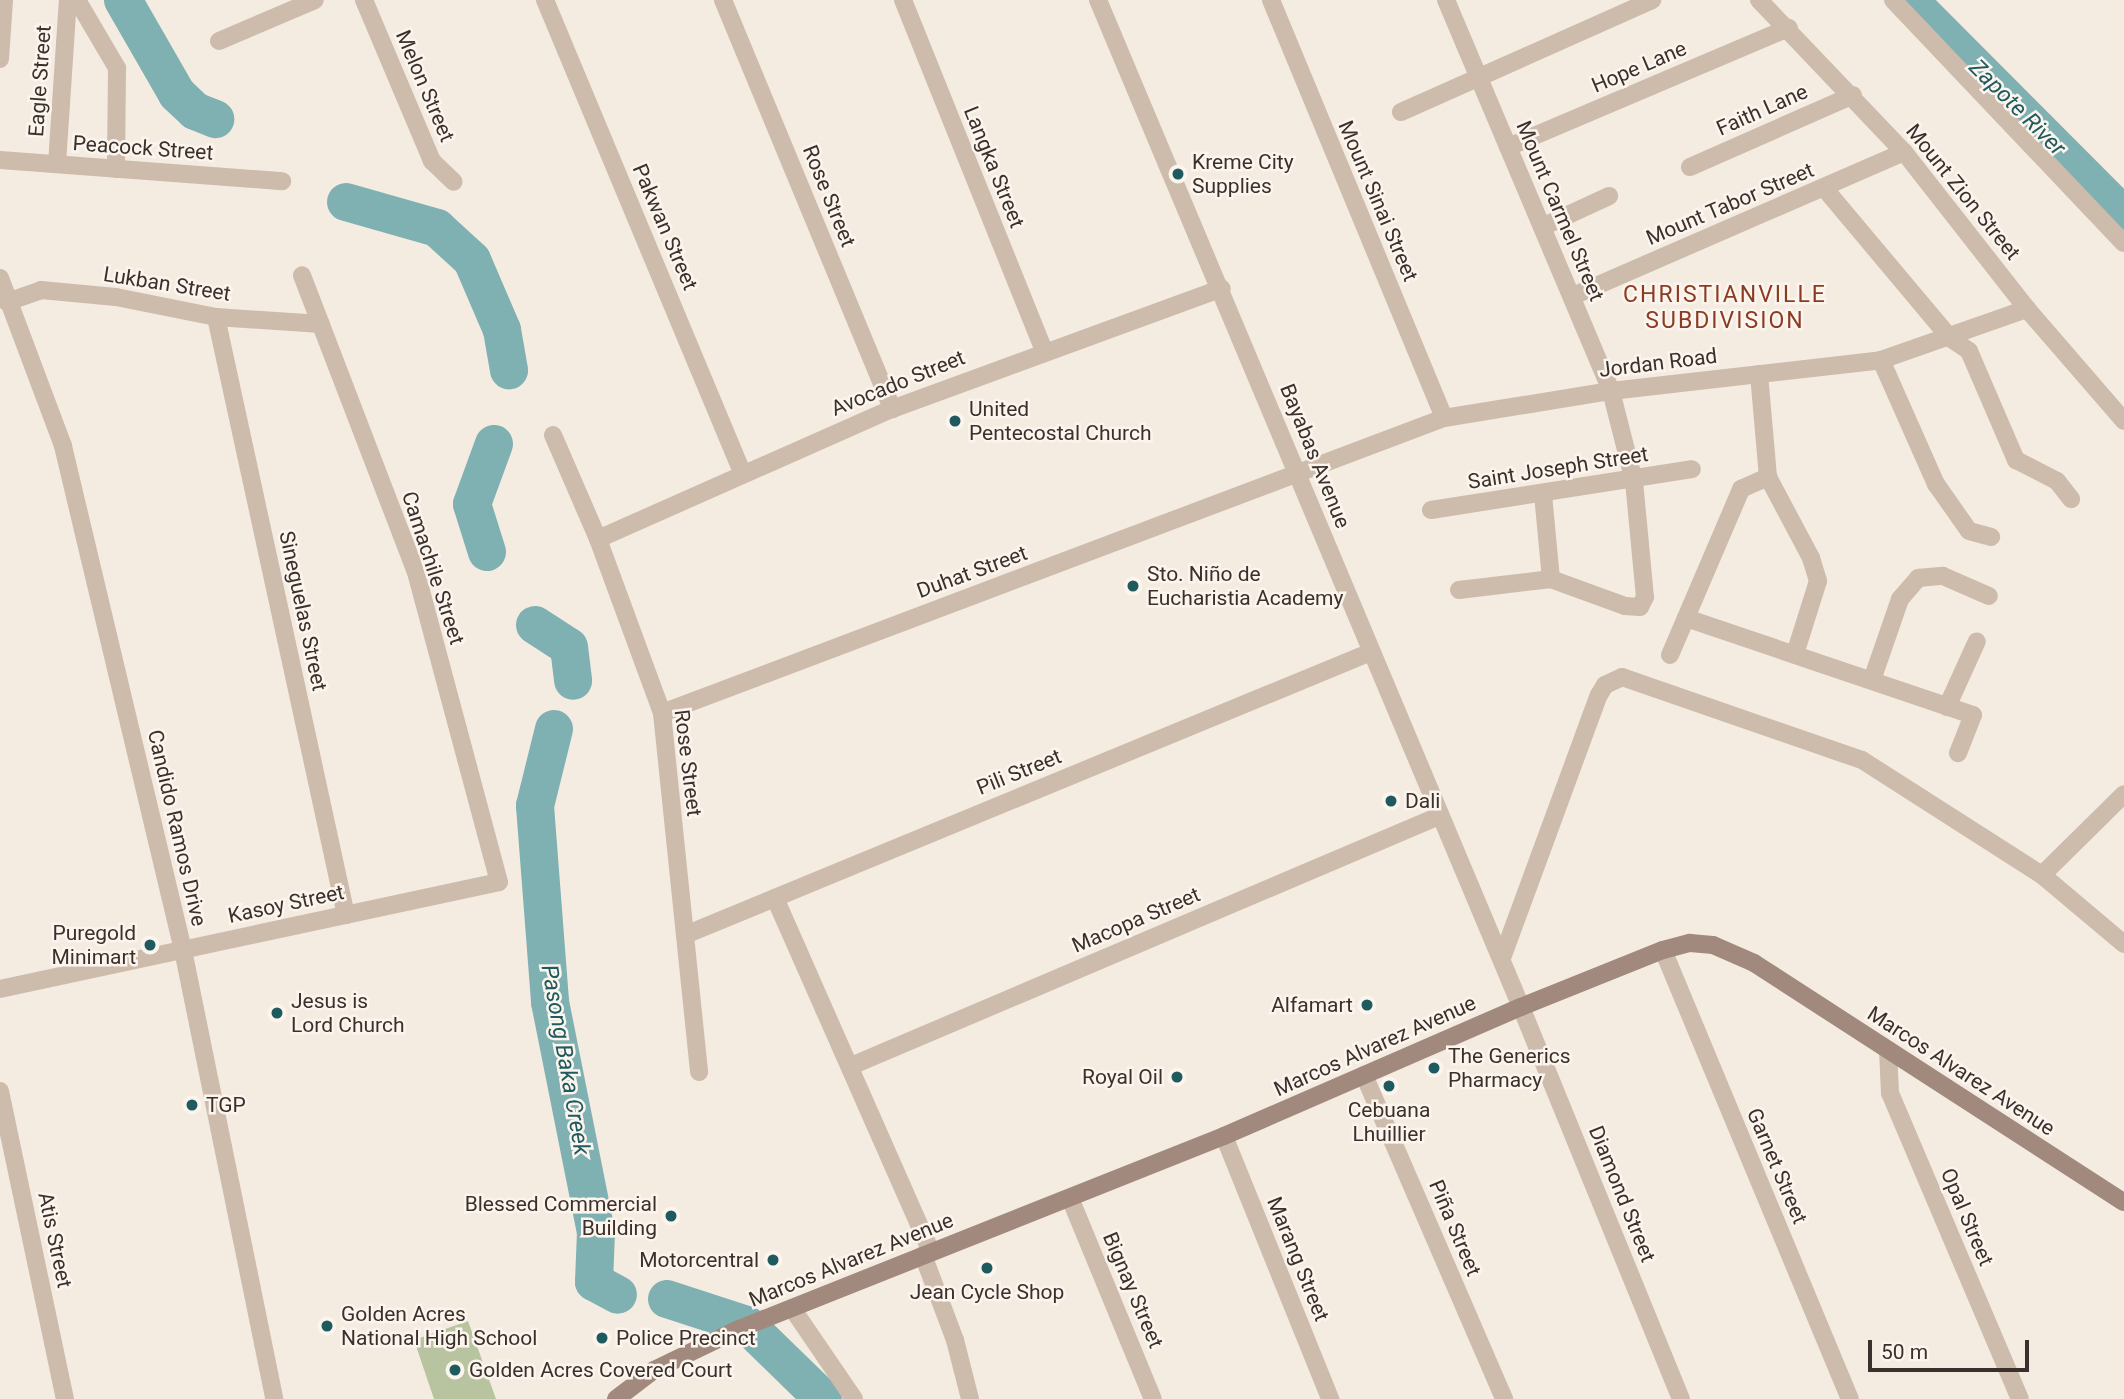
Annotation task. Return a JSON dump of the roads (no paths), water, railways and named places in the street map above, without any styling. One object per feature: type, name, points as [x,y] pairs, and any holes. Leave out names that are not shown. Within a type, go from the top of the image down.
[{"type":"main road","name":"Marcos Alvarez Avenue","points":[[617,1399],[654,1370],[739,1329],[1224,1136],[1521,1007],[1663,950],[1690,943],[1734,953],[2124,1202]]},
{"type":"street","points":[[0,59],[4,0]]},
{"type":"street","name":"Eagle Street","points":[[57,164],[68,0]]},
{"type":"street","points":[[77,0],[117,68],[116,169]]},
{"type":"street","points":[[219,41],[315,0]]},
{"type":"street","name":"Melon Street","points":[[364,0],[432,161],[454,182]]},
{"type":"street","name":"Pakwan Street","points":[[545,0],[743,471]]},
{"type":"street","name":"Rose Street","points":[[723,0],[892,409]]},
{"type":"street","name":"Langka Street","points":[[902,0],[1044,351]]},
{"type":"street","name":"Bayabas Avenue","points":[[1098,0],[1222,288],[1439,816],[1521,1007]]},
{"type":"street","name":"Mount Sinai Street","points":[[1271,0],[1444,418]]},
{"type":"street","points":[[1401,112],[1478,75],[1652,0]]},
{"type":"street","name":"Mount Zion Street","points":[[1759,0],[1853,95],[1904,152],[2027,309],[2124,421]]},
{"type":"street","points":[[1893,0],[2124,243]]},
{"type":"street","name":"Mount Carmel Street","points":[[1452,2],[1478,75],[1611,391],[1634,481],[1645,597],[1640,607],[1625,606],[1551,579]]},
{"type":"street","name":"Hope Lane","points":[[1508,147],[1789,28]]},
{"type":"street","name":"Faith Lane","points":[[1690,167],[1853,95]]},
{"type":"street","name":"Mount Tabor Street","points":[[1573,296],[1825,189],[1904,152]]},
{"type":"street","name":"Peacock Street","points":[[0,160],[282,181]]},
{"type":"street","points":[[1825,189],[1950,338],[1961,343],[1977,362],[2016,460],[2057,481],[2071,499]]},
{"type":"street","points":[[1542,227],[1609,196]]},
{"type":"street","name":"Camachile Street","points":[[302,275],[417,575],[499,882]]},
{"type":"street","name":"Candido Ramos Drive","points":[[0,278],[64,446],[183,950],[274,1399]]},
{"type":"street","name":"Avocado Street","points":[[598,539],[743,471],[892,409],[1044,351],[1222,288]]},
{"type":"street","name":"Lukban Street","points":[[7,302],[41,290],[116,297],[216,317],[321,324]]},
{"type":"street","name":"Jordan Road","points":[[1298,475],[1444,418],[1611,391],[1881,360],[2027,309]]},
{"type":"street","name":"Sineguelas Street","points":[[216,317],[346,915]]},
{"type":"street","points":[[1881,360],[1936,484],[1969,531],[1992,537]]},
{"type":"street","points":[[1759,374],[1768,477],[1811,558],[1818,581],[1795,653]]},
{"type":"street","name":"Rose Street","points":[[553,435],[598,539],[662,713],[699,1072]]},
{"type":"street","name":"Saint Joseph Street","points":[[1431,510],[1634,481],[1692,469]]},
{"type":"street","name":"Duhat Street","points":[[662,713],[1298,475]]},
{"type":"street","points":[[1670,655],[1741,489],[1768,477]]},
{"type":"street","points":[[1459,590],[1551,579],[1543,495]]},
{"type":"street","points":[[1872,680],[1900,599],[1918,578],[1943,576],[1989,596]]},
{"type":"street","points":[[1686,618],[1973,715],[1958,753]]},
{"type":"street","points":[[1947,707],[1977,641]]},
{"type":"street","name":"Pili Street","points":[[685,935],[1371,652]]},
{"type":"street","points":[[1502,958],[1599,695],[1605,685],[1622,677],[1862,760],[2042,875],[2124,944]]},
{"type":"street","points":[[2042,875],[2124,794]]},
{"type":"street","name":"Macopa Street","points":[[851,1066],[1439,816]]},
{"type":"street","name":"Kasoy Street","points":[[0,989],[499,882]]},
{"type":"street","points":[[775,898],[851,1066],[927,1253],[955,1340],[970,1399]]},
{"type":"street","name":"Garnet Street","points":[[1663,950],[1850,1399]]},
{"type":"street","name":"Diamond Street","points":[[1521,1007],[1681,1399]]},
{"type":"street","name":"Opal Street","points":[[1888,1050],[1890,1093],[2020,1399]]},
{"type":"street","name":"Piña Street","points":[[1364,1076],[1504,1399]]},
{"type":"street","name":"Atis Street","points":[[0,1091],[65,1399]]},
{"type":"street","name":"Marang Street","points":[[1224,1136],[1330,1399]]},
{"type":"street","name":"Bignay Street","points":[[1070,1198],[1153,1399]]},
{"type":"street","points":[[785,1311],[854,1399]]},
{"type":"waterway","name":"Pasong Baka Creek","points":[[123,0],[177,94],[195,111],[215,119]]},
{"type":"waterway","name":"Zapote River","points":[[1909,0],[2124,216]]},
{"type":"waterway","name":"Pasong Baka Creek","points":[[346,202],[437,228],[472,260],[502,330],[509,370]]},
{"type":"waterway","name":"Pasong Baka Creek","points":[[487,552],[472,504],[494,444]]},
{"type":"waterway","name":"Pasong Baka Creek","points":[[535,625],[569,647],[573,681]]},
{"type":"waterway","name":"Pasong Baka Creek","points":[[554,729],[535,806],[550,1002],[596,1232],[594,1282],[618,1295]]},
{"type":"waterway","name":"Pasong Baka Creek","points":[[667,1299],[747,1325],[823,1399]]},
{"type":"place","name":"Kreme City Supplies","points":[[1178,174]]},
{"type":"place","name":"United Pentecostal Church","points":[[955,421]]},
{"type":"place","name":"Sto. Niño de Eucharistia Academy","points":[[1133,586]]},
{"type":"place","name":"Dali","points":[[1391,801]]},
{"type":"place","name":"Puregold Minimart","points":[[150,945]]},
{"type":"place","name":"Alfamart","points":[[1367,1005]]},
{"type":"place","name":"Jesus is Lord Church","points":[[277,1013]]},
{"type":"place","name":"The Generics Pharmacy","points":[[1434,1068]]},
{"type":"place","name":"Royal Oil","points":[[1177,1077]]},
{"type":"place","name":"Cebuana Lhuillier","points":[[1389,1086]]},
{"type":"place","name":"TGP","points":[[192,1105]]},
{"type":"place","name":"Blessed Commercial Building","points":[[671,1216]]},
{"type":"place","name":"Motorcentral","points":[[773,1260]]},
{"type":"place","name":"Jean Cycle Shop","points":[[987,1268]]},
{"type":"place","name":"Golden Acres National High School","points":[[327,1326]]},
{"type":"place","name":"Police Precinct","points":[[602,1338]]},
{"type":"place","name":"Golden Acres Covered Court","points":[[455,1370]]},
{"type":"district","name":"CHRISTIANVILLE SUBDIVISION","points":[[1725,308]]}]
